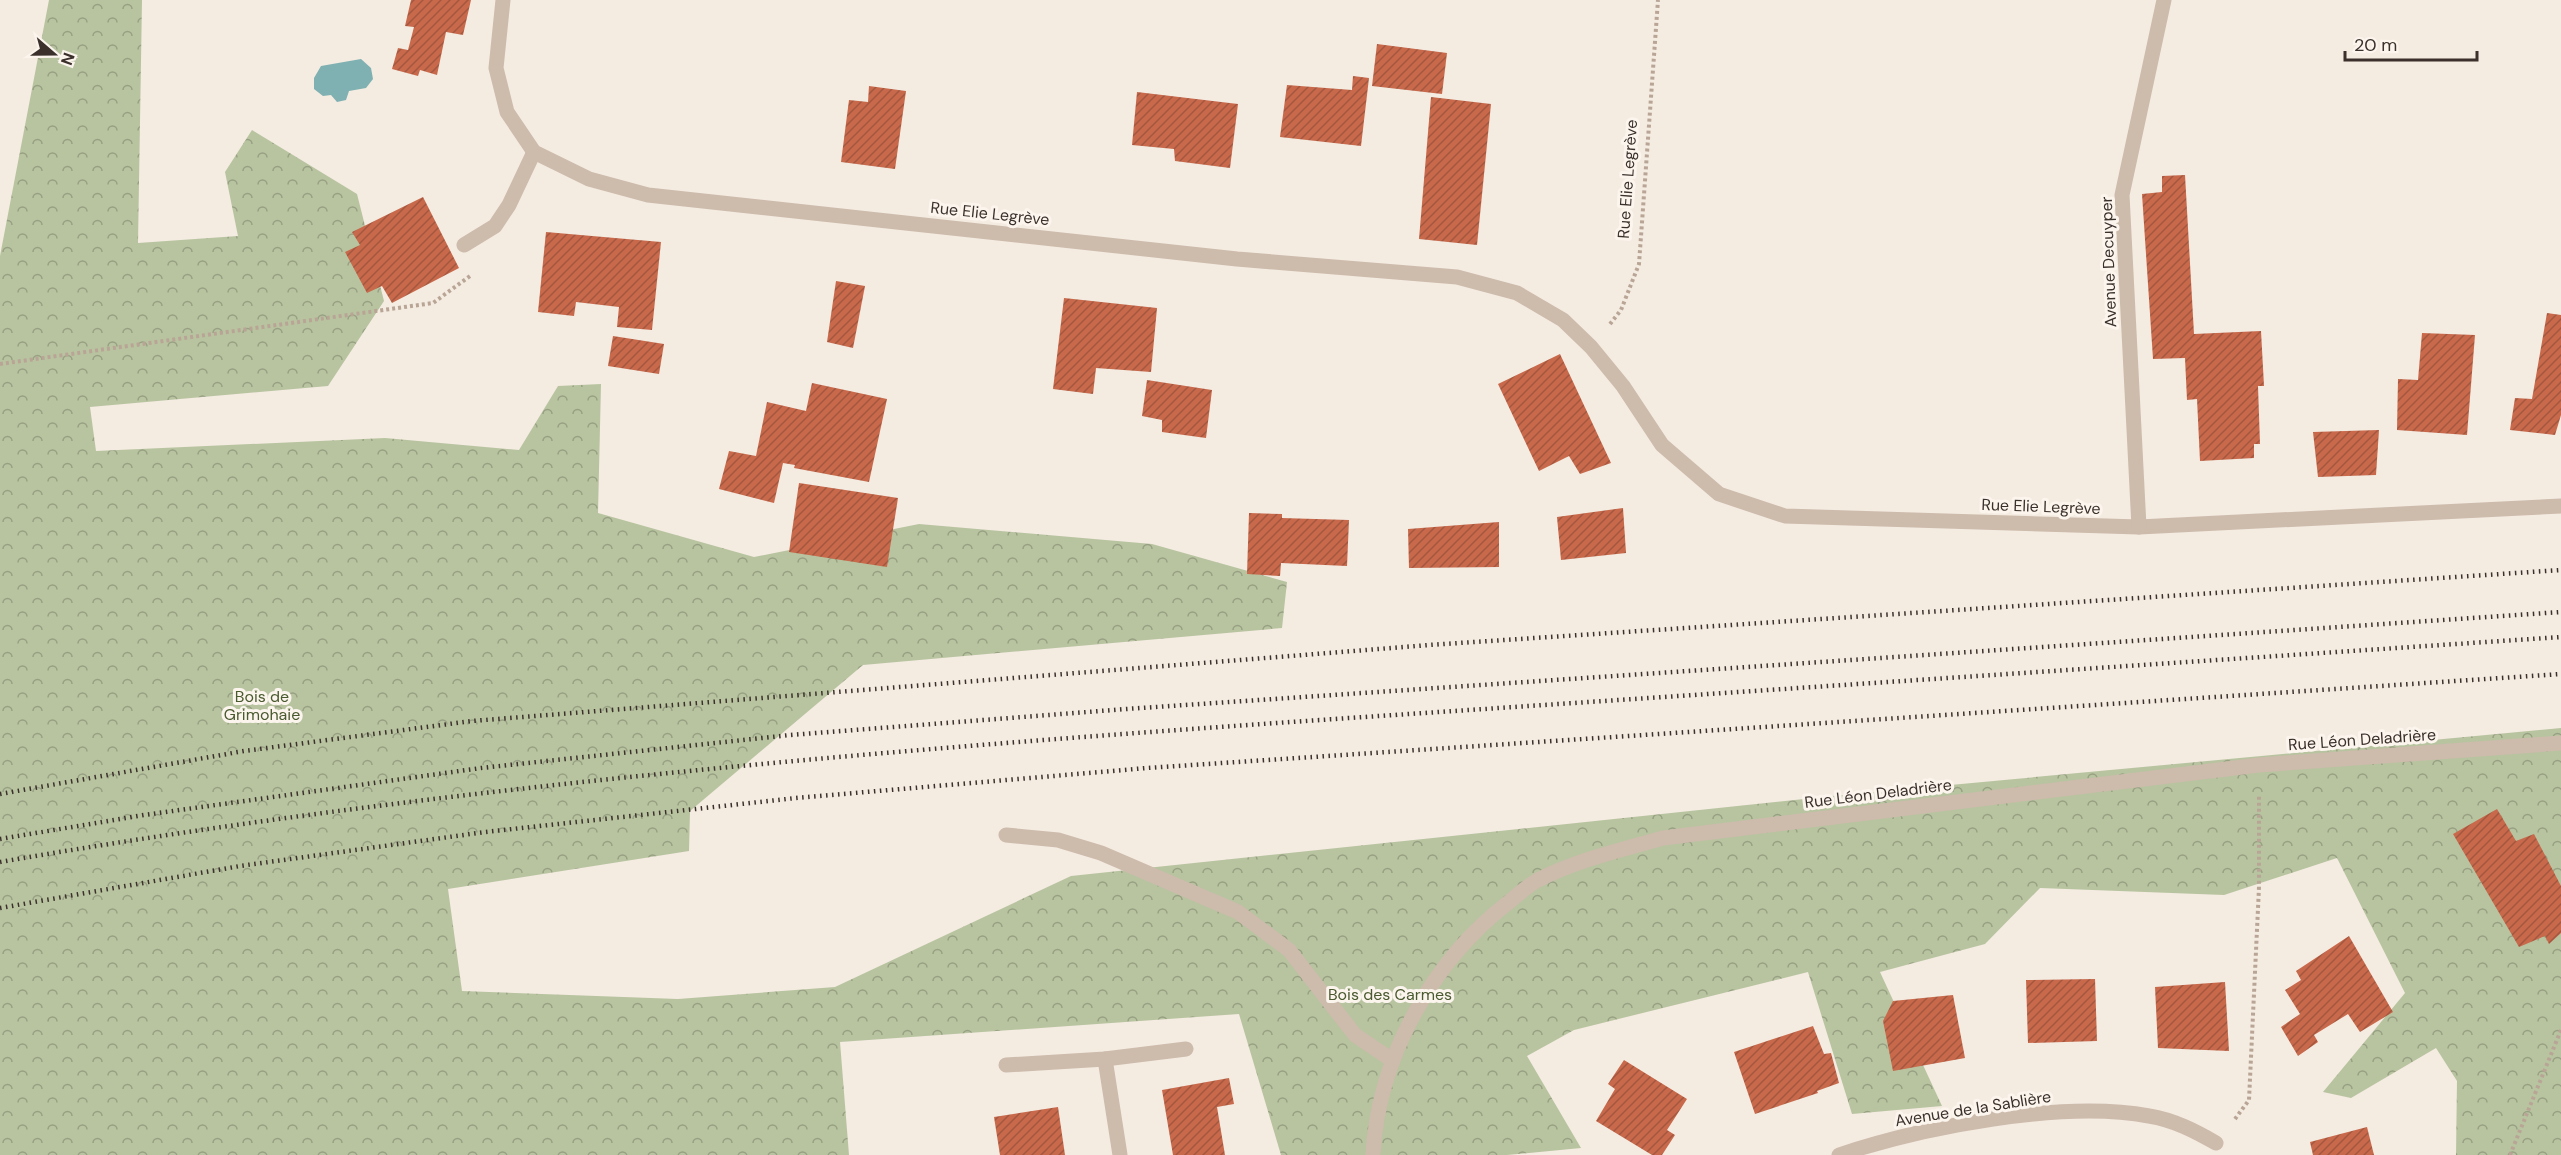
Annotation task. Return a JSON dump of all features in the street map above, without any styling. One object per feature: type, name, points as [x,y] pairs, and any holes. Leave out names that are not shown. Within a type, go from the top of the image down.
[{"type":"street","name":"Rue Elie Legrève","points":[[503,0],[496,68],[507,112],[534,152],[589,179],[648,195],[1237,259],[1457,277],[1517,293],[1563,320],[1591,347],[1623,386],[1662,445],[1719,494],[1785,516],[2139,527],[2561,506]]},
{"type":"street","name":"Avenue Decuyper","points":[[2139,527],[2122,195],[2164,0]]},
{"type":"street","points":[[464,245],[495,226],[509,205],[534,152]]},
{"type":"street","name":"Rue Léon Deladrière","points":[[1373,1155],[1374,1130],[1392,1060],[1430,987],[1480,924],[1537,881],[1598,856],[1663,838],[2259,765],[2561,743]]},
{"type":"street","points":[[1006,835],[1058,840],[1101,853],[1238,912],[1289,950],[1355,1035],[1392,1060]]},
{"type":"street","points":[[1006,1065],[1105,1059],[1186,1049]]},
{"type":"street","points":[[1105,1059],[1120,1155]]},
{"type":"street","name":"Avenue de la Sablière","points":[[1839,1155],[1881,1142],[1972,1124],[2057,1112],[2147,1115],[2186,1127],[2216,1143]]},
{"type":"path","name":"Rue Elie Legrève","points":[[1591,347],[1621,310],[1639,264],[1658,0]]},
{"type":"path","points":[[0,364],[432,303],[480,270]]},
{"type":"path","points":[[2216,1143],[2249,1100],[2259,886],[2259,765]]},
{"type":"path","points":[[2510,1155],[2561,1030]]},
{"type":"green space","name":"Bois de Grimohaie","points":[[49,0],[142,0],[138,243],[238,236],[225,172],[252,130],[357,194],[384,301],[328,386],[90,407],[96,451],[385,438],[519,450],[558,386],[601,384],[598,513],[754,557],[919,524],[1152,544],[1287,582],[1282,628],[863,665],[690,811],[689,851],[448,889],[462,991],[678,999],[835,987],[1071,876],[1832,796],[2561,728],[2561,1155],[2456,1155],[2457,1081],[2436,1048],[2351,1098],[2323,1092],[2405,993],[2337,858],[2224,895],[2040,888],[1985,944],[1880,972],[1942,1106],[1852,1114],[1808,972],[1574,1030],[1527,1056],[1581,1148],[1507,1155],[1281,1155],[1239,1014],[840,1042],[849,1155],[0,1155],[0,256]]},
{"type":"water","points":[[361,59],[371,68],[373,79],[366,88],[349,91],[346,100],[337,102],[331,95],[323,96],[314,89],[314,78],[321,66]]},
{"type":"building","points":[[411,0],[471,0],[463,35],[446,32],[437,75],[420,70],[418,76],[392,69],[398,48],[408,50],[414,27],[405,26]]},
{"type":"building","points":[[1377,44],[1447,53],[1442,94],[1372,86]]},
{"type":"building","points":[[1353,76],[1369,78],[1361,146],[1280,137],[1287,85],[1352,90]]},
{"type":"building","points":[[869,86],[906,91],[895,169],[841,162],[849,100],[868,102]]},
{"type":"building","points":[[1137,92],[1238,104],[1230,168],[1175,161],[1174,149],[1132,145]]},
{"type":"building","points":[[1431,97],[1491,104],[1477,245],[1419,239]]},
{"type":"building","points":[[2185,175],[2194,334],[2261,331],[2264,386],[2258,386],[2260,444],[2254,444],[2254,458],[2200,461],[2197,399],[2187,400],[2185,358],[2153,359],[2142,194],[2162,192],[2162,176]]},
{"type":"building","points":[[423,197],[459,268],[392,303],[382,286],[367,293],[345,252],[360,245],[352,232]]},
{"type":"building","points":[[546,232],[661,242],[652,330],[617,327],[619,307],[576,302],[574,316],[538,312]]},
{"type":"building","points":[[836,281],[865,286],[853,348],[827,342]]},
{"type":"building","points":[[1064,298],[1157,308],[1151,372],[1096,368],[1093,394],[1053,389]]},
{"type":"building","points":[[2547,313],[2561,315],[2561,415],[2555,435],[2510,430],[2515,398],[2532,399]]},
{"type":"building","points":[[2422,333],[2475,335],[2467,435],[2397,430],[2398,379],[2418,380]]},
{"type":"building","points":[[613,336],[664,344],[659,374],[608,366]]},
{"type":"building","points":[[1560,354],[1611,463],[1580,474],[1569,456],[1539,471],[1498,384]]},
{"type":"building","points":[[1147,380],[1212,390],[1206,438],[1162,432],[1162,420],[1142,416]]},
{"type":"building","points":[[812,383],[887,399],[869,482],[794,468],[795,465],[783,463],[774,503],[719,489],[729,451],[756,456],[767,402],[806,411]]},
{"type":"building","points":[[2379,430],[2376,475],[2318,477],[2313,432]]},
{"type":"building","points":[[799,483],[898,498],[887,567],[789,552]]},
{"type":"building","points":[[1623,508],[1626,553],[1561,560],[1557,517]]},
{"type":"building","points":[[1249,513],[1282,514],[1282,518],[1349,520],[1347,566],[1281,563],[1280,576],[1247,574]]},
{"type":"building","points":[[1499,522],[1499,567],[1409,568],[1408,529]]},
{"type":"building","points":[[2497,809],[2516,841],[2534,834],[2561,886],[2561,933],[2549,944],[2545,936],[2519,947],[2453,834]]},
{"type":"building","points":[[2349,936],[2393,1012],[2360,1032],[2348,1014],[2314,1035],[2318,1042],[2298,1056],[2281,1027],[2300,1014],[2285,990],[2301,980],[2296,971]]},
{"type":"building","points":[[2095,979],[2097,1041],[2028,1043],[2026,980]]},
{"type":"building","points":[[2225,982],[2229,1051],[2158,1048],[2155,987]]},
{"type":"building","points":[[1953,995],[1965,1058],[1893,1071],[1883,1021],[1893,1001]]},
{"type":"building","points":[[1813,1026],[1824,1054],[1831,1053],[1839,1083],[1817,1091],[1818,1093],[1755,1114],[1734,1052]]},
{"type":"building","points":[[1624,1060],[1687,1099],[1667,1130],[1675,1135],[1662,1155],[1652,1155],[1596,1121],[1615,1089],[1608,1084]]},
{"type":"building","points":[[1229,1078],[1234,1104],[1217,1107],[1225,1155],[1173,1155],[1162,1090]]},
{"type":"building","points":[[1058,1107],[1065,1155],[1000,1155],[994,1117]]},
{"type":"building","points":[[2367,1127],[2374,1155],[2313,1155],[2310,1142]]},
{"type":"railway","points":[[0,794],[244,751],[472,721],[1429,645],[2561,570]]},
{"type":"railway","points":[[0,839],[144,815],[481,768],[790,735],[1126,709],[2561,612]]},
{"type":"railway","points":[[0,862],[179,833],[358,808],[717,768],[897,752],[1258,724],[2561,637]]},
{"type":"railway","points":[[0,908],[240,866],[485,832],[796,798],[1147,768],[2561,674]]},
{"type":"park label","name":"Bois des Carmes","points":[[1390,994]]}]
